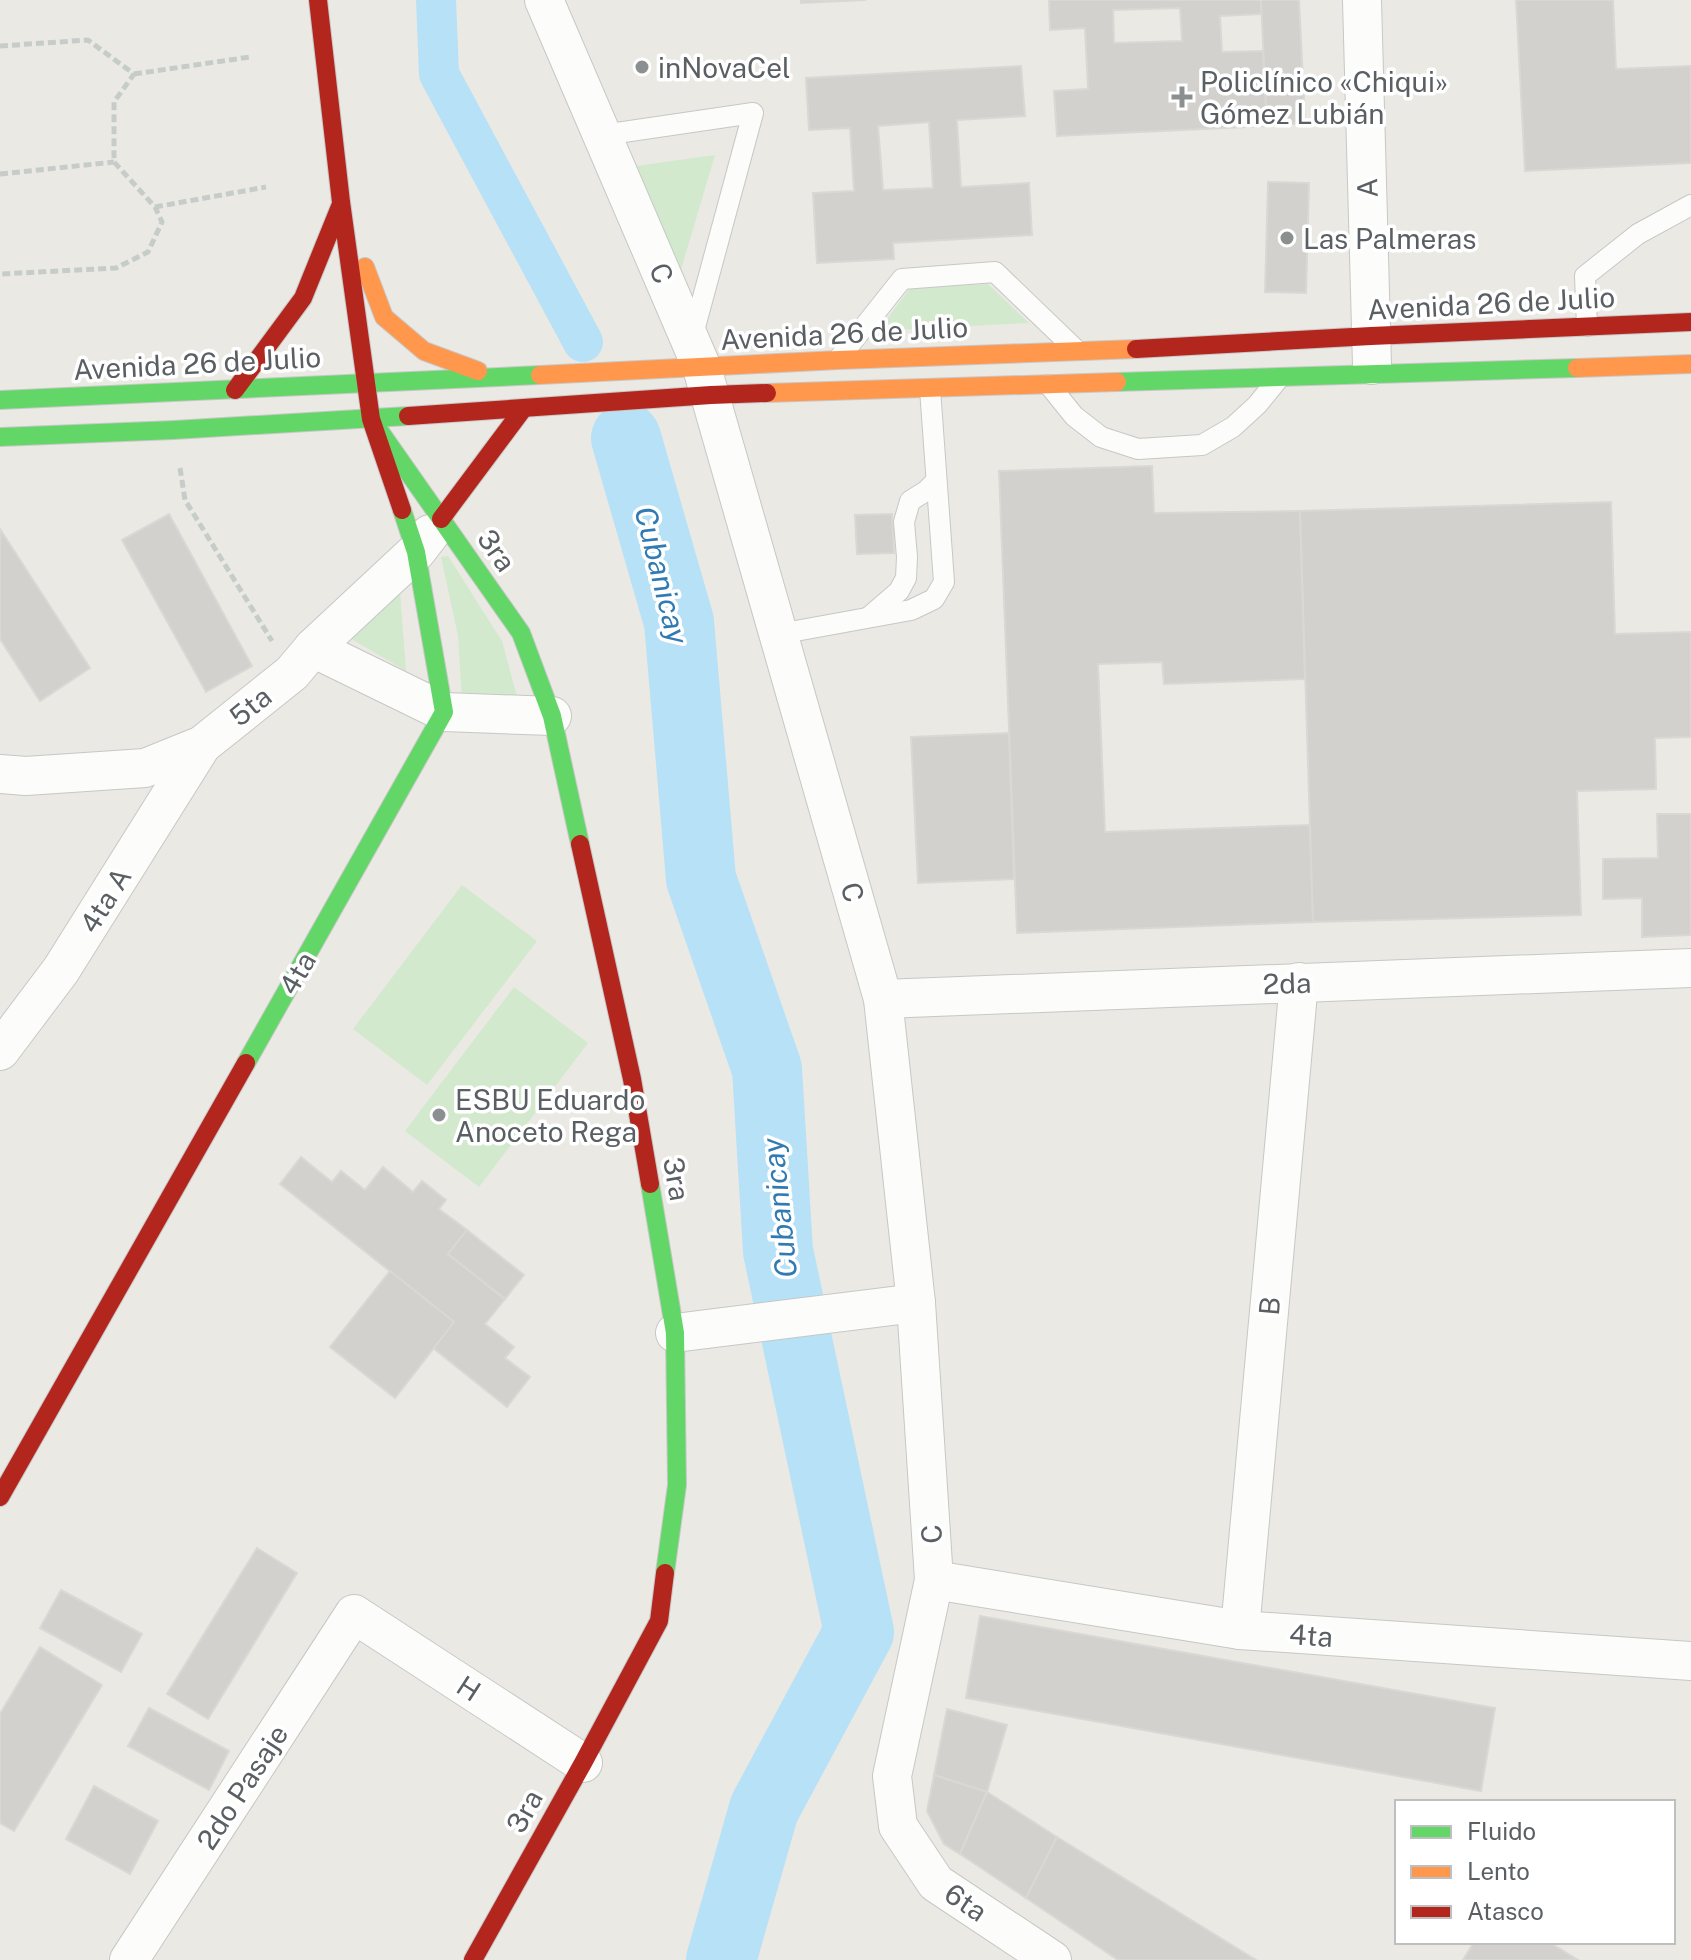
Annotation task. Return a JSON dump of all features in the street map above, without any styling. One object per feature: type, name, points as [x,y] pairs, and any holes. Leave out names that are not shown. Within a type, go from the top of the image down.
[{"type":"main road","points":[[318,0],[341,202],[371,419],[416,552],[444,712]]},
{"type":"main road","points":[[341,202],[384,317],[424,351],[495,377]]},
{"type":"main road","points":[[235,390],[303,298],[341,202]]},
{"type":"main road","name":"Avenida 26 de Julio","points":[[0,400],[1691,322]]},
{"type":"main road","name":"Avenida 26 de Julio","points":[[701,368],[930,389],[1691,364]]},
{"type":"main road","name":"Avenida 26 de Julio","points":[[0,437],[371,419],[671,398],[701,368]]},
{"type":"main road","points":[[441,519],[523,409]]},
{"type":"main road","name":"3ra","points":[[371,419],[521,633],[552,716],[632,1079],[675,1333],[677,1485],[659,1621],[473,1960]]},
{"type":"main road","name":"4ta","points":[[0,1497],[444,712]]},
{"type":"street","name":"C","points":[[544,0],[701,368],[883,999],[901,1305],[934,1580],[892,1776],[898,1826]]},
{"type":"street","name":"A","points":[[1362,0],[1372,375]]},
{"type":"street","name":"5ta","points":[[0,774],[26,776],[145,768],[202,745],[302,660],[416,552],[441,519]]},
{"type":"street","points":[[302,660],[444,712],[552,716]]},
{"type":"street","name":"4ta A","points":[[0,1051],[61,970],[202,745]]},
{"type":"street","name":"2da","points":[[883,999],[1691,968]]},
{"type":"street","name":"B","points":[[1240,1630],[1299,982]]},
{"type":"street","points":[[675,1333],[901,1305]]},
{"type":"street","name":"4ta","points":[[934,1580],[1240,1630],[1691,1661]]},
{"type":"street","name":"H","points":[[354,1614],[583,1763]]},
{"type":"street","name":"2do Pasaje","points":[[129,1960],[354,1614]]},
{"type":"street","name":"6ta","points":[[898,1826],[936,1883],[1052,1960]]},
{"type":"lane","points":[[603,135],[753,113],[701,368]]},
{"type":"lane","points":[[1587,326],[1585,276],[1638,234],[1691,205]]},
{"type":"lane","points":[[839,360],[902,279],[995,272],[1078,352]]},
{"type":"lane","points":[[1049,385],[1074,416],[1101,437],[1138,449],[1202,445],[1241,420],[1279,378]]},
{"type":"lane","points":[[779,634],[911,610],[934,599],[944,582],[930,389]]},
{"type":"lane","points":[[867,618],[899,591],[906,578],[904,522],[910,501],[936,481]]},
{"type":"path","points":[[0,46],[88,40],[134,74],[250,57]]},
{"type":"path","points":[[0,274],[116,268],[148,252],[162,222],[155,207],[114,162],[114,102],[134,74]]},
{"type":"path","points":[[0,174],[114,162]]},
{"type":"path","points":[[155,207],[266,187]]},
{"type":"path","points":[[174,430],[185,500],[302,660]]},
{"type":"green space","points":[[715,155],[680,273],[636,166]]},
{"type":"green space","points":[[988,284],[1029,323],[878,331],[910,288]]},
{"type":"green space","points":[[448,556],[502,641],[518,700],[462,700],[458,636],[441,557]]},
{"type":"green space","points":[[400,591],[406,671],[348,637]]},
{"type":"green space","points":[[462,885],[537,941],[427,1085],[353,1029]]},
{"type":"green space","points":[[514,987],[588,1043],[479,1187],[405,1131]]},
{"type":"building","points":[[801,0],[866,0],[801,3]]},
{"type":"building","points":[[1049,0],[1261,0],[1261,14],[1220,16],[1222,52],[1263,51],[1267,126],[1057,136],[1054,91],[1088,89],[1085,28],[1050,30]],"holes":[[[1180,8],[1182,41],[1114,43],[1113,10]]]},
{"type":"building","points":[[1261,0],[1299,0],[1305,123],[1267,126]]},
{"type":"building","points":[[1516,0],[1613,0],[1616,69],[1691,66],[1691,163],[1525,171]]},
{"type":"building","points":[[1021,66],[1025,116],[957,120],[961,187],[1029,183],[1032,235],[893,243],[894,259],[817,263],[813,193],[854,191],[850,128],[809,130],[806,78]],"holes":[[[929,122],[933,188],[883,190],[878,126]]]},
{"type":"building","name":"Las Palmeras","points":[[1268,182],[1309,183],[1306,293],[1265,292]]},
{"type":"building","points":[[1152,466],[1154,513],[1300,511],[1305,679],[1164,684],[1162,662],[1098,664],[1105,832],[1310,825],[1313,922],[1017,933],[999,471]]},
{"type":"building","points":[[1611,502],[1615,634],[1691,632],[1691,737],[1655,738],[1656,789],[1577,791],[1581,915],[1313,922],[1300,511]]},
{"type":"building","points":[[169,514],[252,666],[206,692],[122,540]]},
{"type":"building","points":[[892,514],[894,553],[857,554],[855,515]]},
{"type":"building","points":[[0,529],[90,668],[40,701],[0,639]]},
{"type":"building","points":[[1009,733],[1014,879],[918,883],[911,737]]},
{"type":"building","points":[[1657,814],[1691,814],[1691,935],[1642,937],[1642,898],[1603,899],[1603,859],[1658,858]]},
{"type":"building","points":[[301,1157],[332,1182],[341,1171],[365,1190],[383,1167],[413,1192],[422,1181],[446,1200],[439,1209],[467,1230],[448,1254],[505,1299],[485,1324],[514,1347],[505,1358],[530,1377],[507,1407],[433,1348],[454,1322],[280,1184]]},
{"type":"building","points":[[467,1230],[524,1275],[505,1299],[448,1254]]},
{"type":"building","points":[[390,1271],[454,1322],[395,1398],[330,1347]]},
{"type":"building","points":[[257,1548],[297,1573],[208,1719],[167,1694]]},
{"type":"building","points":[[61,1590],[142,1634],[121,1672],[40,1628]]},
{"type":"building","points":[[980,1616],[1495,1708],[1481,1791],[966,1698]]},
{"type":"building","points":[[40,1647],[102,1685],[14,1831],[0,1823],[0,1714]]},
{"type":"building","points":[[149,1708],[229,1751],[209,1790],[128,1746]]},
{"type":"building","points":[[947,1709],[1007,1725],[987,1792],[934,1775]]},
{"type":"building","points":[[934,1775],[987,1792],[960,1854],[944,1844],[927,1811]]},
{"type":"building","points":[[94,1786],[158,1821],[130,1874],[66,1839]]},
{"type":"building","points":[[987,1792],[1057,1837],[1026,1898],[960,1854]]},
{"type":"building","points":[[1057,1837],[1256,1960],[1118,1960],[1026,1898]]},
{"type":"building","points":[[1473,1944],[1552,1944],[1578,1960],[1463,1960]]},
{"type":"waterway","name":"Cubanicay","points":[[436,0],[439,74],[583,342]]},
{"type":"waterway","name":"Cubanicay","points":[[626,438],[679,622],[701,879],[767,1069],[778,1251],[859,1632],[764,1809],[721,1960]]},
{"type":"traffic: fast","points":[[1117,382],[1577,368]]},
{"type":"traffic: fast","points":[[0,400],[540,375]]},
{"type":"traffic: fast","points":[[0,437],[408,416]]},
{"type":"traffic: fast","points":[[371,419],[521,633],[552,716],[580,844]]},
{"type":"traffic: fast","points":[[246,1063],[444,712],[416,552],[402,510]]},
{"type":"traffic: fast","points":[[650,1184],[675,1333],[677,1485],[665,1573]]},
{"type":"traffic: slow","points":[[365,267],[384,317],[424,351],[478,371]]},
{"type":"traffic: slow","points":[[540,375],[1136,349]]},
{"type":"traffic: slow","points":[[1577,368],[1691,364]]},
{"type":"traffic: slow","points":[[767,393],[1117,382]]},
{"type":"traffic: jam","points":[[318,0],[341,202],[371,419],[402,510]]},
{"type":"traffic: jam","points":[[235,390],[303,298],[341,204]]},
{"type":"traffic: jam","points":[[1136,349],[1691,322]]},
{"type":"traffic: jam","points":[[408,416],[767,393]]},
{"type":"traffic: jam","points":[[441,519],[523,409]]},
{"type":"traffic: jam","points":[[580,844],[632,1079],[650,1184]]},
{"type":"traffic: jam","points":[[0,1497],[246,1063]]},
{"type":"traffic: jam","points":[[473,1960],[659,1621],[665,1573]]},
{"type":"place","name":"inNovaCel","points":[[642,67]]},
{"type":"place","name":"Policlínico «Chiqui» Gómez Lubián","points":[[1182,97]]},
{"type":"place","name":"Las Palmeras","points":[[1287,238]]},
{"type":"place","name":"ESBU Eduardo Anoceto Rega","points":[[439,1115]]}]
